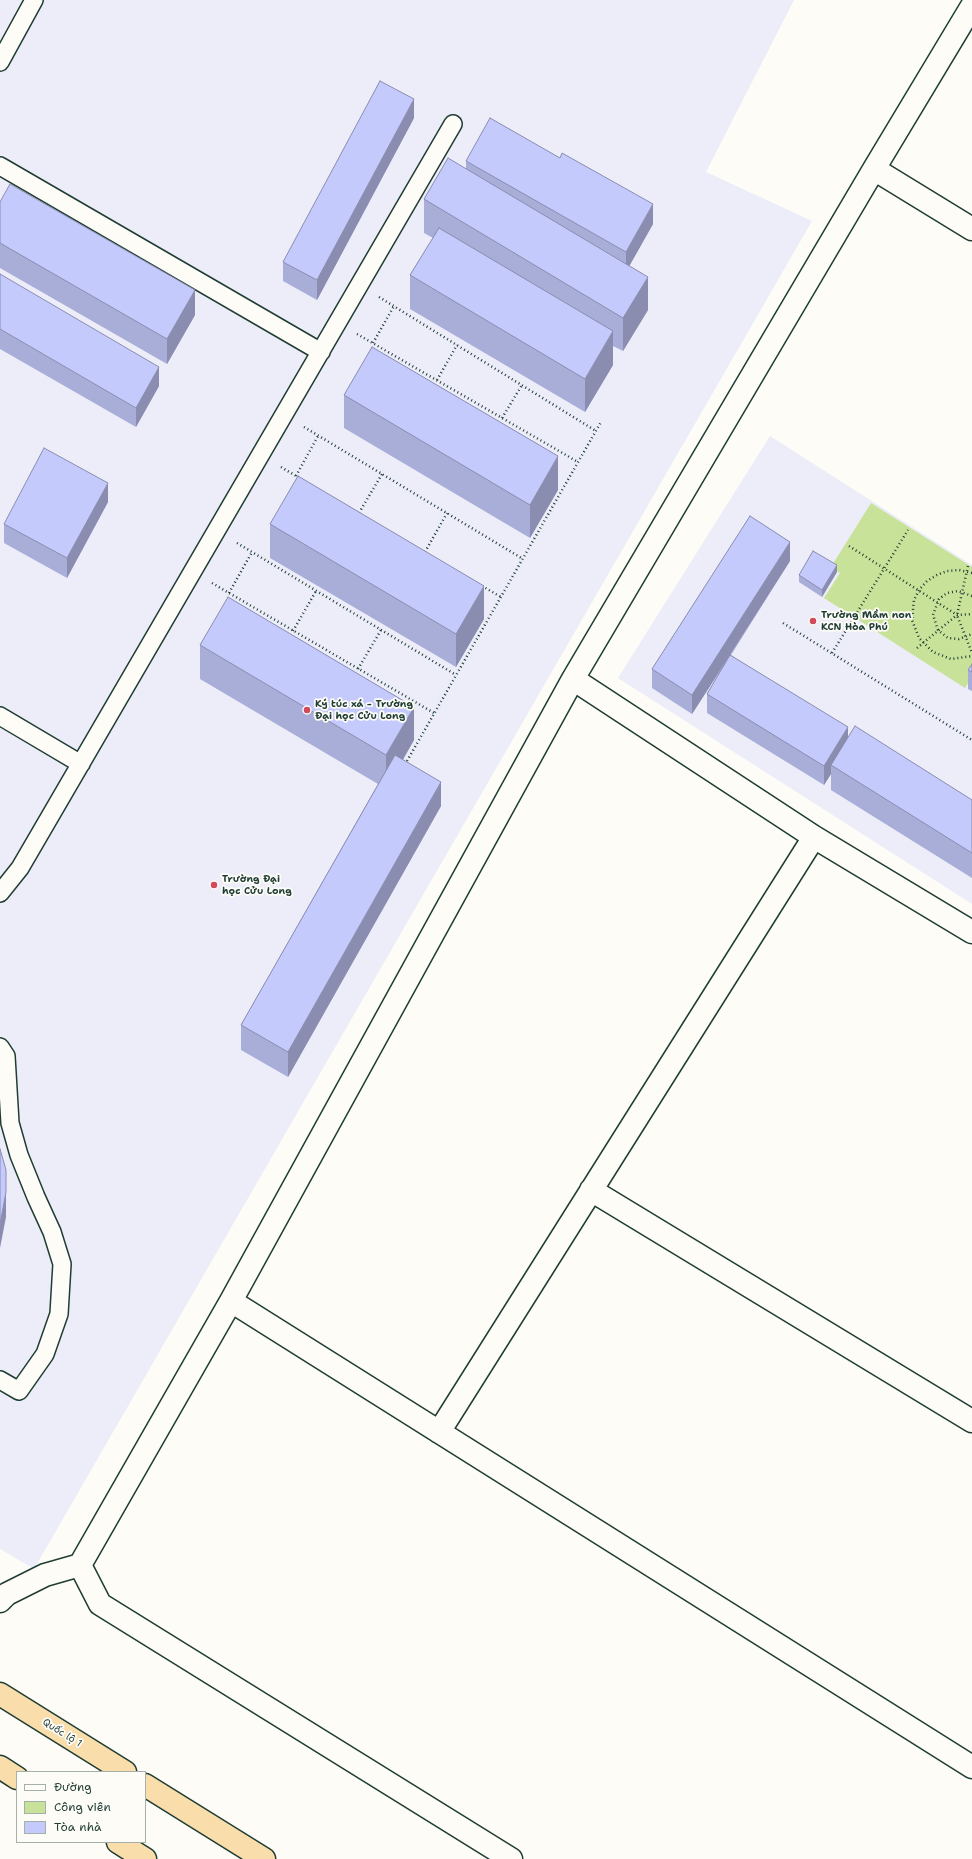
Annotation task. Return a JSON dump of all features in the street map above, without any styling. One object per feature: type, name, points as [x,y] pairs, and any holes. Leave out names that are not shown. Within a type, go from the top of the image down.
[{"type":"highway","name":"Quốc lộ 1","points":[[0,1694],[123,1771]]},
{"type":"highway","points":[[0,1767],[16,1777]]},
{"type":"highway","points":[[146,1785],[264,1859]]},
{"type":"highway","points":[[120,1843],[145,1859]]},
{"type":"street","points":[[0,1601],[7,1594],[45,1575],[80,1566],[231,1301],[572,679],[972,6]]},
{"type":"street","points":[[874,169],[972,229]]},
{"type":"street","points":[[572,679],[814,837],[972,932]]},
{"type":"street","points":[[439,1432],[814,837]]},
{"type":"street","points":[[591,1190],[972,1421]]},
{"type":"street","points":[[231,1301],[972,1767]]},
{"type":"street","points":[[80,1566],[100,1604],[511,1859]]},
{"type":"lane","points":[[0,62],[34,0]]},
{"type":"lane","points":[[0,893],[20,868],[453,124]]},
{"type":"lane","points":[[0,166],[321,352]]},
{"type":"lane","points":[[0,716],[81,764]]},
{"type":"lane","points":[[0,1047],[6,1056],[10,1123],[19,1155],[36,1198],[52,1232],[62,1264],[59,1314],[45,1354],[19,1391],[0,1380]]},
{"type":"path","points":[[360,285],[596,431]]},
{"type":"path","points":[[373,343],[394,306]]},
{"type":"path","points":[[338,322],[578,462]]},
{"type":"path","points":[[437,380],[457,345]]},
{"type":"path","points":[[502,418],[522,385]]},
{"type":"path","points":[[284,415],[523,559]]},
{"type":"path","points":[[406,761],[601,422]]},
{"type":"path","points":[[296,476],[318,436]]},
{"type":"path","points":[[260,455],[302,480]]},
{"type":"path","points":[[359,513],[382,474]]},
{"type":"path","points":[[353,510],[366,517]]},
{"type":"path","points":[[425,552],[447,513]]},
{"type":"path","points":[[832,653],[908,530]]},
{"type":"path","points":[[217,531],[456,675]]},
{"type":"path","points":[[849,546],[957,614],[972,614]]},
{"type":"path","points":[[418,548],[431,556]]},
{"type":"path","points":[[229,593],[252,552]]},
{"type":"path","points":[[968,566],[966,571],[957,614],[972,654],[951,659],[933,652],[923,643],[912,620],[914,600],[919,590],[927,581],[947,570],[959,570],[966,571],[972,573]]},
{"type":"path","points":[[192,572],[434,713]]},
{"type":"path","points":[[476,582],[501,597]]},
{"type":"path","points":[[293,631],[316,591]]},
{"type":"path","points":[[972,596],[962,592],[953,591],[948,593],[937,602],[933,615],[938,630],[948,638],[959,639],[972,634]]},
{"type":"path","points":[[917,648],[957,614]]},
{"type":"path","points":[[783,623],[972,740]]},
{"type":"path","points":[[358,669],[381,630]]},
{"type":"shaded area","name":"Trường Đại học Cửu Long","points":[[0,0],[794,0],[706,172],[812,221],[34,1569],[0,1549]]},
{"type":"shaded area","name":"Trường Mầm non KCN Hòa Phú","points":[[770,436],[972,565],[972,904],[618,678]]},
{"type":"green space","points":[[871,503],[972,567],[972,676],[965,688],[824,598],[840,573],[831,567]]},
{"type":"building","points":[[380,81],[414,99],[317,280],[283,262]]},
{"type":"building","points":[[490,118],[560,158],[562,153],[653,204],[626,252],[466,161]]},
{"type":"building","points":[[448,158],[648,277],[623,318],[424,199]]},
{"type":"building","points":[[10,184],[195,290],[167,339],[0,243],[0,202]]},
{"type":"building","points":[[439,228],[613,331],[585,379],[410,275]]},
{"type":"building","points":[[0,274],[159,367],[136,408],[0,329]]},
{"type":"building","points":[[372,347],[558,456],[530,505],[344,395]]},
{"type":"building","points":[[44,448],[108,483],[67,558],[4,524]]},
{"type":"building","points":[[298,476],[484,586],[456,634],[270,524]]},
{"type":"building","points":[[750,516],[790,542],[692,695],[652,669]]},
{"type":"building","points":[[813,551],[837,565],[822,590],[799,575]]},
{"type":"building","points":[[228,597],[414,707],[386,755],[200,645]]},
{"type":"building","points":[[730,655],[848,727],[824,766],[707,694]]},
{"type":"building","points":[[972,664],[972,672],[968,670]]},
{"type":"building","points":[[855,726],[972,800],[972,853],[831,765]]},
{"type":"building","points":[[395,755],[441,782],[288,1052],[241,1025]]},
{"type":"building","points":[[0,1149],[6,1170],[6,1192],[0,1224]]},
{"type":"place","name":"Trường Mầm non KCN Hòa Phú","points":[[813,621]]},
{"type":"place","name":"Ký túc xá - Trường Đại học Cửu Long","points":[[307,710]]},
{"type":"place","name":"Trường Đại học Cửu Long","points":[[214,885]]}]
